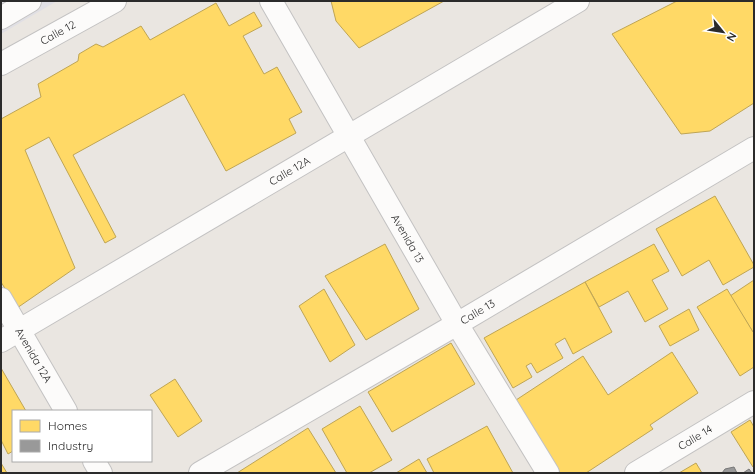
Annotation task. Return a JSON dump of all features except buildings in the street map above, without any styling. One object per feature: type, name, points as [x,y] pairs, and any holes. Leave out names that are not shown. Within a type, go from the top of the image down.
[{"type":"street","points":[[1,18],[30,1]]},
{"type":"street","name":"Calle 12","points":[[1,64],[115,1]]},
{"type":"street","name":"Avenida 13","points":[[271,1],[458,324],[548,473]]},
{"type":"street","name":"Calle 12A","points":[[10,335],[350,137],[578,1]]},
{"type":"street","name":"Calle 13","points":[[200,473],[458,324],[754,148]]},
{"type":"street","name":"Avenida 12A","points":[[1,299],[10,335],[65,410]]},
{"type":"street","name":"Calle 14","points":[[636,473],[754,402]]},
{"type":"street","points":[[95,462],[101,473]]},
{"type":"shaded area","points":[[1,1],[57,1],[1,34]]}]
